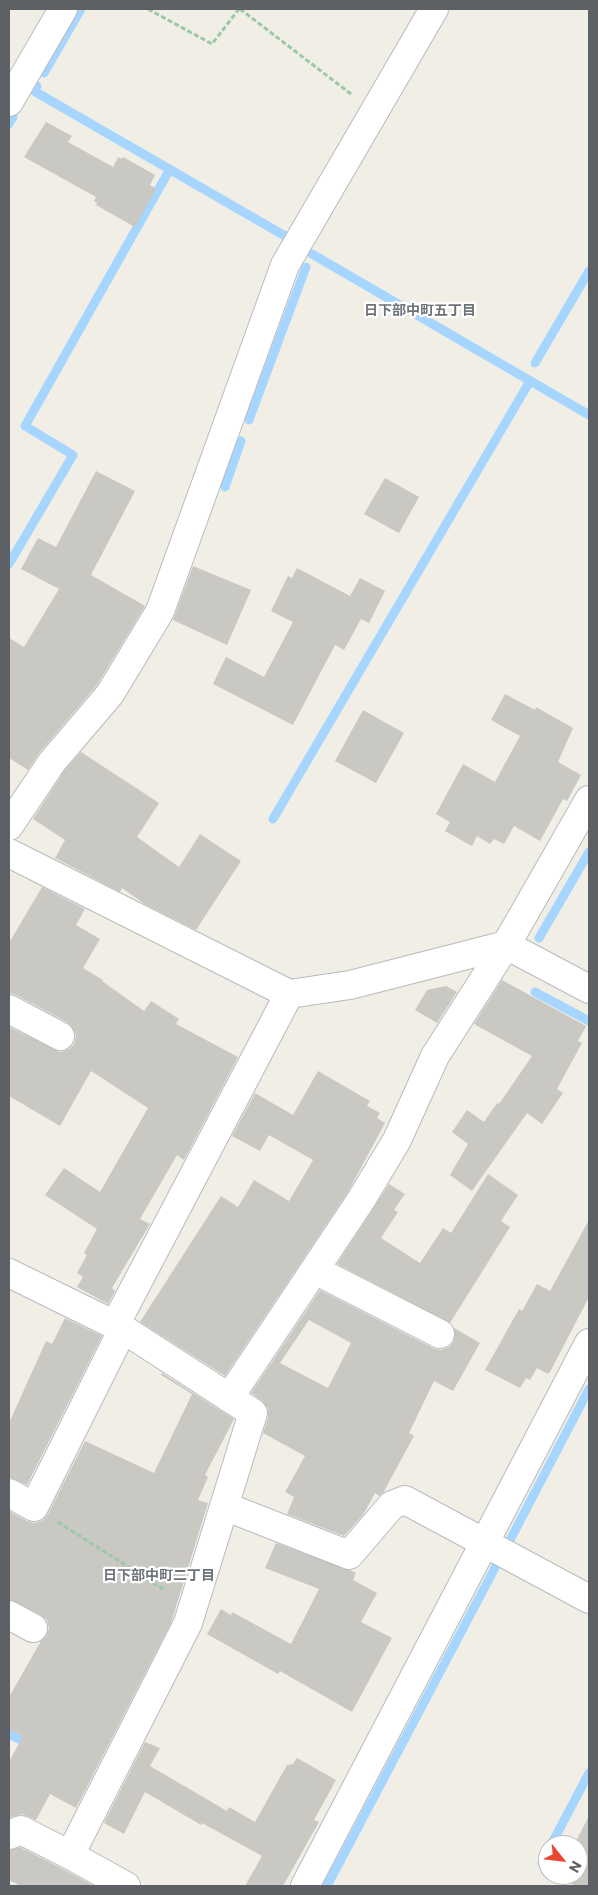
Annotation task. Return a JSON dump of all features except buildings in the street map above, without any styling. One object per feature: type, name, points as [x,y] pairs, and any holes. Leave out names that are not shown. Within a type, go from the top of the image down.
[{"type":"street","points":[[9,102],[18,64],[62,9]]},
{"type":"street","points":[[9,826],[52,762],[110,694],[160,612],[285,265],[434,9]]},
{"type":"street","points":[[229,1398],[361,1200],[397,1140],[435,1056],[506,945],[589,800]]},
{"type":"street","points":[[10,856],[289,994],[350,984],[506,945],[589,989]]},
{"type":"street","points":[[9,1493],[34,1507],[119,1327],[289,994]]},
{"type":"street","points":[[9,1009],[60,1036]]},
{"type":"street","points":[[315,1270],[440,1334]]},
{"type":"street","points":[[9,1273],[119,1327],[253,1413],[188,1623],[70,1855]]},
{"type":"street","points":[[306,1886],[484,1544],[585,1360]]},
{"type":"street","points":[[224,1506],[349,1555],[392,1505],[406,1500],[484,1544],[589,1599]]},
{"type":"street","points":[[9,1615],[33,1628]]},
{"type":"street","points":[[9,1835],[21,1830],[126,1886]]},
{"type":"path","points":[[148,9],[212,44],[240,9],[374,112]]},
{"type":"path","points":[[34,1507],[193,1608]]},
{"type":"waterway","points":[[44,73],[81,9]]},
{"type":"waterway","points":[[37,86],[34,91],[285,236]]},
{"type":"waterway","points":[[9,124],[13,117]]},
{"type":"waterway","points":[[9,564],[73,455],[25,426],[170,169]]},
{"type":"waterway","points":[[312,254],[589,415]]},
{"type":"waterway","points":[[249,420],[306,267]]},
{"type":"waterway","points":[[535,363],[589,271]]},
{"type":"waterway","points":[[273,819],[530,381]]},
{"type":"waterway","points":[[225,487],[241,441]]},
{"type":"waterway","points":[[539,938],[589,852]]},
{"type":"waterway","points":[[535,992],[589,1021]]},
{"type":"waterway","points":[[509,1542],[589,1389]]},
{"type":"waterway","points":[[327,1886],[496,1566]]},
{"type":"waterway","points":[[9,1734],[31,1745]]},
{"type":"waterway","points":[[556,1835],[589,1773]]},
{"type":"district","name":"日下部中町五丁目","points":[[420,310]]},
{"type":"district","name":"日下部中町二丁目","points":[[159,1575]]}]
